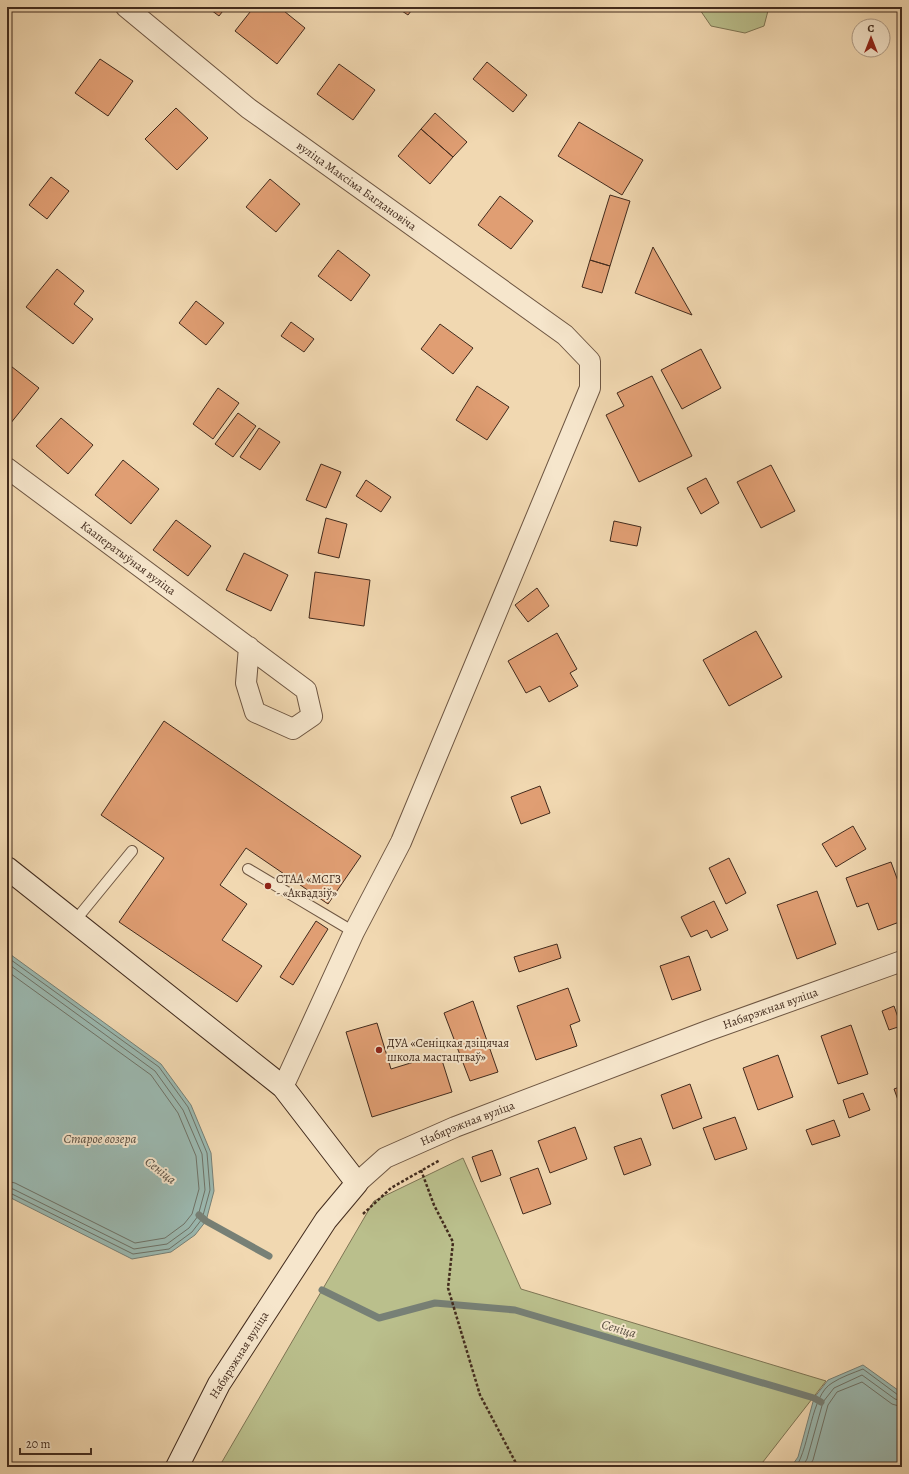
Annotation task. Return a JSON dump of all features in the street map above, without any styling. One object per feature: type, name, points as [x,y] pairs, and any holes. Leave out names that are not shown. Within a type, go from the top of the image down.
[{"type":"street","name":"вуліца Максіма Багдановіча","points":[[126,7],[248,108],[565,335],[590,361],[590,388],[401,842],[354,932]]},
{"type":"street","name":"Кааператыўная вуліца","points":[[7,468],[249,648]]},
{"type":"street","points":[[7,868],[283,1087],[357,1183]]},
{"type":"street","points":[[283,1087],[354,932]]},
{"type":"street","name":"Набярэжная вуліца","points":[[176,1467],[219,1384],[326,1220],[357,1183],[385,1158],[455,1127],[707,1031],[902,961]]},
{"type":"lane","points":[[74,922],[132,851]]},
{"type":"lane","points":[[248,869],[354,932]]},
{"type":"path","points":[[359,1219],[391,1188],[446,1156]]},
{"type":"path","points":[[421,1170],[434,1205],[453,1242],[448,1288],[480,1395],[518,1467]]},
{"type":"green space","points":[[698,7],[769,7],[764,26],[745,33],[711,26]]},
{"type":"green space","points":[[463,1158],[521,1289],[826,1381],[759,1467],[219,1467],[374,1201]]},
{"type":"water","name":"Старое возера","points":[[7,952],[161,1064],[191,1105],[211,1153],[214,1191],[206,1221],[195,1235],[171,1252],[132,1259],[7,1196]]},
{"type":"water","points":[[863,1365],[902,1393],[902,1467],[791,1467],[798,1457],[814,1398],[828,1380]]},
{"type":"building","points":[[207,7],[226,7],[219,16]]},
{"type":"building","points":[[254,7],[279,7],[305,28],[277,64],[235,31]]},
{"type":"building","points":[[396,7],[414,7],[408,15]]},
{"type":"building","points":[[100,59],[133,81],[108,116],[75,93]]},
{"type":"building","points":[[487,62],[527,95],[513,112],[473,79]]},
{"type":"building","points":[[339,64],[375,90],[353,120],[317,94]]},
{"type":"building","points":[[176,108],[208,138],[177,170],[145,139]]},
{"type":"building","points":[[435,113],[467,142],[453,157],[421,129]]},
{"type":"building","points":[[579,122],[643,160],[622,195],[558,156]]},
{"type":"building","points":[[421,129],[453,157],[430,184],[398,156]]},
{"type":"building","points":[[51,177],[69,191],[47,219],[29,205]]},
{"type":"building","points":[[270,179],[300,204],[276,232],[246,207]]},
{"type":"building","points":[[610,195],[630,201],[610,266],[590,260]]},
{"type":"building","points":[[500,196],[533,221],[511,249],[478,225]]},
{"type":"building","points":[[653,247],[692,315],[635,293]]},
{"type":"building","points":[[338,250],[370,275],[351,301],[318,276]]},
{"type":"building","points":[[590,260],[610,266],[602,293],[582,287]]},
{"type":"building","points":[[57,269],[84,291],[74,304],[93,319],[73,344],[26,307]]},
{"type":"building","points":[[196,301],[224,323],[206,345],[179,323]]},
{"type":"building","points":[[291,322],[314,339],[304,352],[281,336]]},
{"type":"building","points":[[440,324],[473,348],[453,374],[421,349]]},
{"type":"building","points":[[701,349],[721,388],[682,409],[661,370]]},
{"type":"building","points":[[7,363],[39,388],[10,424],[7,421]]},
{"type":"building","points":[[652,376],[692,456],[639,482],[606,415],[624,406],[617,393]]},
{"type":"building","points":[[477,386],[509,407],[487,440],[456,420]]},
{"type":"building","points":[[218,388],[239,403],[213,439],[193,424]]},
{"type":"building","points":[[238,413],[256,426],[233,457],[215,444]]},
{"type":"building","points":[[61,418],[93,445],[68,474],[36,446]]},
{"type":"building","points":[[259,428],[280,442],[260,470],[240,457]]},
{"type":"building","points":[[123,460],[159,489],[131,524],[95,495]]},
{"type":"building","points":[[321,464],[341,472],[326,508],[306,500]]},
{"type":"building","points":[[771,465],[795,511],[761,528],[737,482]]},
{"type":"building","points":[[706,478],[719,503],[701,514],[687,488]]},
{"type":"building","points":[[366,480],[391,497],[381,512],[356,496]]},
{"type":"building","points":[[326,518],[347,524],[339,558],[318,553]]},
{"type":"building","points":[[176,520],[211,546],[188,576],[153,550]]},
{"type":"building","points":[[614,521],[641,527],[637,546],[610,541]]},
{"type":"building","points":[[244,553],[288,575],[271,611],[226,590]]},
{"type":"building","points":[[315,572],[370,580],[364,626],[309,618]]},
{"type":"building","points":[[537,588],[549,606],[528,622],[515,605]]},
{"type":"building","points":[[756,631],[782,677],[729,706],[703,660]]},
{"type":"building","points":[[557,633],[577,669],[570,673],[578,686],[549,702],[540,686],[526,693],[508,661]]},
{"type":"building","points":[[164,721],[361,856],[328,904],[246,848],[220,885],[247,904],[222,940],[262,966],[237,1002],[119,922],[164,858],[101,815]]},
{"type":"building","points":[[540,786],[550,813],[521,824],[511,797]]},
{"type":"building","points":[[853,826],[866,849],[836,867],[822,844]]},
{"type":"building","points":[[729,858],[746,893],[726,904],[709,868]]},
{"type":"building","points":[[891,862],[902,892],[902,921],[878,930],[868,903],[857,907],[846,878]]},
{"type":"building","points":[[817,891],[836,944],[797,959],[777,905]]},
{"type":"building","points":[[714,901],[728,930],[711,938],[707,930],[691,937],[681,917]]},
{"type":"building","points":[[316,921],[328,929],[293,985],[280,977]]},
{"type":"building","points":[[557,944],[561,958],[519,972],[514,957]]},
{"type":"building","points":[[689,956],[701,990],[672,1000],[660,966]]},
{"type":"building","points":[[568,988],[580,1021],[570,1025],[577,1046],[536,1060],[517,1006]]},
{"type":"building","points":[[473,1001],[498,1072],[470,1081],[444,1013]]},
{"type":"building","points":[[894,1006],[901,1026],[889,1030],[882,1011]]},
{"type":"building","points":[[377,1023],[391,1069],[440,1054],[452,1092],[372,1117],[346,1032]]},
{"type":"building","points":[[851,1025],[868,1074],[838,1084],[821,1036]]},
{"type":"building","points":[[778,1055],[793,1097],[758,1110],[743,1068]]},
{"type":"building","points":[[690,1084],[702,1118],[673,1129],[661,1095]]},
{"type":"building","points":[[902,1086],[902,1111],[894,1089]]},
{"type":"building","points":[[863,1093],[870,1110],[849,1118],[843,1100]]},
{"type":"building","points":[[735,1117],[747,1149],[715,1160],[703,1128]]},
{"type":"building","points":[[834,1120],[840,1136],[812,1145],[806,1130]]},
{"type":"building","points":[[575,1127],[587,1159],[550,1173],[538,1141]]},
{"type":"building","points":[[641,1138],[651,1165],[624,1175],[614,1147]]},
{"type":"building","points":[[492,1150],[501,1175],[481,1182],[472,1157]]},
{"type":"building","points":[[538,1168],[551,1204],[523,1214],[510,1178]]},
{"type":"waterway","name":"Сеніца","points":[[199,1215],[206,1221],[269,1256]]},
{"type":"waterway","name":"Сеніца","points":[[322,1290],[379,1318],[435,1303],[515,1310],[814,1398],[821,1402]]},
{"type":"place","name":"СТАА «МСГЗ - «Аквадзіў»","points":[[268,886]]},
{"type":"place","name":"ДУА «Сеніцкая дзіцячая школа мастацтваў»","points":[[379,1050]]}]
